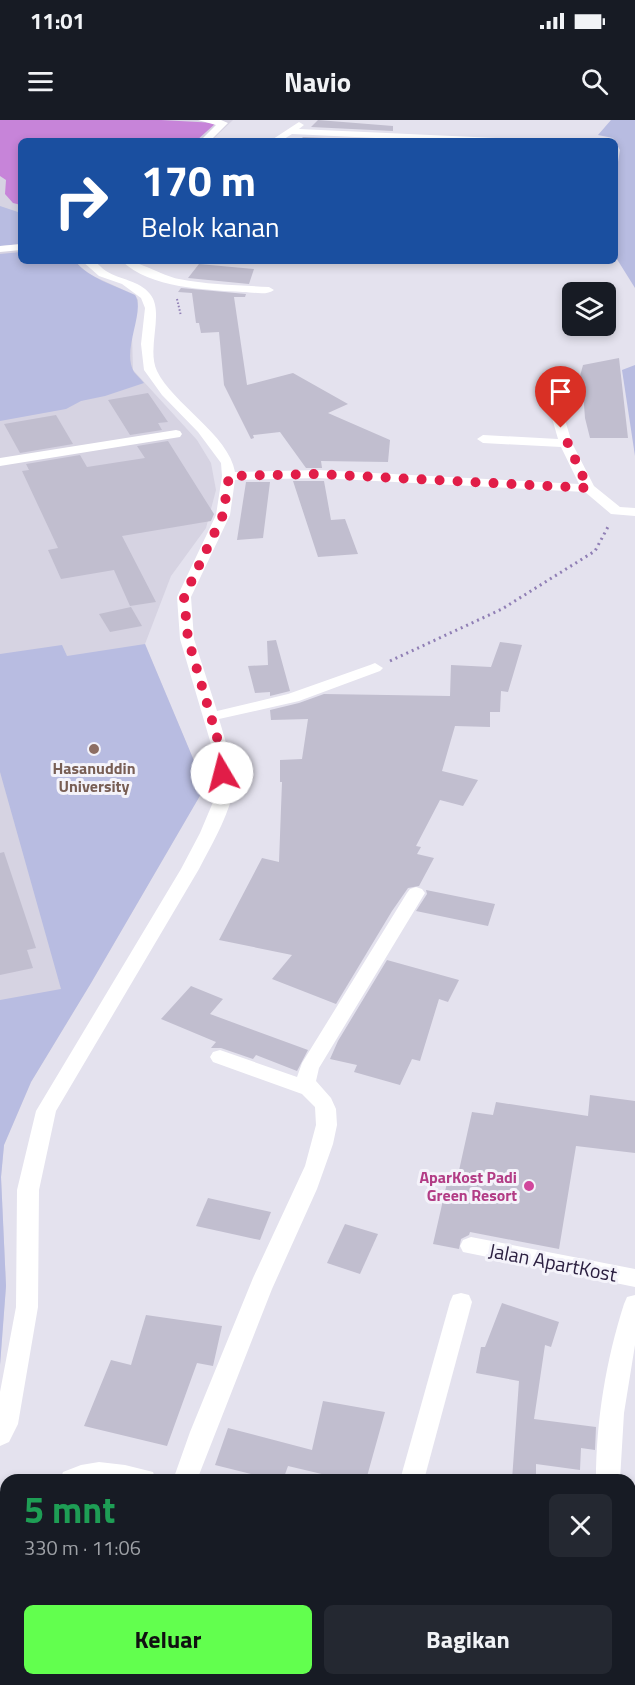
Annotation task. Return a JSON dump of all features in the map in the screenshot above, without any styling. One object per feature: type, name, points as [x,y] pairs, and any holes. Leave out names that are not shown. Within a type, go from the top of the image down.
[{"type":"street","points":[[203,120],[223,123],[208,138]]},
{"type":"street","points":[[280,138],[308,120]]},
{"type":"street","points":[[290,131],[434,138]]},
{"type":"street","points":[[0,249],[18,247]]},
{"type":"street","points":[[0,1435],[6,1424],[27,1307],[28,1190],[46,1111],[190,869],[209,833],[224,795],[221,751],[209,717],[188,639],[184,597],[223,515],[235,476],[202,429],[166,392],[150,370],[147,344],[151,308],[146,296],[126,282],[103,274],[91,264]]},
{"type":"street","points":[[132,264],[145,273],[166,280],[269,290]]},
{"type":"street","points":[[558,386],[552,397],[566,443],[588,488],[616,511],[635,512]]},
{"type":"street","points":[[0,462],[176,434]]},
{"type":"street","points":[[483,439],[566,443]]},
{"type":"street","points":[[235,476],[318,474],[588,488]]},
{"type":"street","points":[[209,717],[293,698],[375,668]]},
{"type":"street","points":[[309,1089],[306,1081],[309,1068],[416,893]]},
{"type":"street","points":[[187,1474],[201,1432],[319,1155],[325,1131],[326,1109],[319,1097],[309,1089],[220,1057]]},
{"type":"street","name":"Jalan ApartKost","points":[[471,1246],[635,1278]]},
{"type":"street","points":[[414,1474],[461,1302]]},
{"type":"street","points":[[608,1474],[612,1414],[629,1320],[635,1304]]},
{"type":"street","points":[[84,1474],[107,1474]]},
{"type":"path","points":[[375,668],[502,609],[595,551],[616,511]]},
{"type":"shaded area","name":"Hasanuddin University","points":[[0,120],[233,120],[214,138],[18,138],[18,264],[77,264],[83,271],[135,295],[138,300],[132,335],[133,370],[197,440],[211,463],[216,490],[206,528],[171,576],[145,644],[205,787],[31,1082],[4,1145],[1,1177],[6,1286],[0,1365]]},
{"type":"shaded area","points":[[0,120],[161,120],[216,123],[199,138],[18,138],[18,204],[13,203],[5,194],[6,180],[0,176]]},
{"type":"shaded area","points":[[611,120],[635,120],[635,288],[618,261],[620,150],[618,138],[598,135]]},
{"type":"shaded area","points":[[0,206],[18,212],[18,244],[0,246]]},
{"type":"shaded area","points":[[18,252],[18,264],[78,264],[95,277],[135,295],[138,311],[130,353],[131,363],[134,372],[144,383],[81,401],[66,409],[0,421],[0,254]]},
{"type":"shaded area","points":[[635,365],[635,456],[622,370]]},
{"type":"shaded area","points":[[145,644],[205,787],[31,1082],[4,1145],[1,1177],[6,1286],[0,1365],[0,1000],[61,989],[0,772],[0,654],[62,645],[67,656]]},
{"type":"building","points":[[318,120],[393,126],[393,131],[311,127]]},
{"type":"building","points":[[199,264],[254,269],[249,284],[188,278]]},
{"type":"building","points":[[181,288],[246,294],[245,297],[234,297],[247,385],[293,373],[348,404],[328,413],[390,440],[388,462],[321,461],[322,468],[306,468],[280,432],[253,435],[254,438],[251,439],[224,385],[219,332],[201,333],[199,323],[196,323],[192,293],[178,292]]},
{"type":"building","points":[[619,358],[628,438],[590,438],[585,418],[583,391],[576,391],[583,365]]},
{"type":"building","points":[[148,393],[168,422],[158,423],[162,430],[130,435],[108,400]]},
{"type":"building","points":[[56,415],[73,444],[20,453],[4,424]]},
{"type":"building","points":[[168,441],[214,514],[211,521],[122,536],[156,602],[130,606],[114,570],[61,579],[48,550],[58,548],[22,471],[29,470],[26,464],[80,455],[87,467],[145,458],[137,446]]},
{"type":"building","points":[[293,481],[324,481],[331,520],[345,519],[358,554],[318,557]]},
{"type":"building","points":[[246,482],[270,482],[263,538],[237,540]]},
{"type":"building","points":[[131,607],[142,626],[110,632],[99,614]]},
{"type":"building","points":[[276,640],[290,691],[270,696],[270,692],[255,693],[248,666],[268,665],[267,641]]},
{"type":"building","points":[[500,642],[522,645],[508,692],[501,691],[500,712],[490,712],[490,727],[455,726],[442,771],[478,780],[463,806],[440,800],[416,846],[421,847],[417,854],[434,858],[419,886],[408,888],[392,911],[336,1004],[272,979],[292,955],[219,940],[262,858],[279,862],[282,782],[280,782],[280,760],[302,759],[308,719],[271,720],[270,710],[324,694],[450,696],[451,665],[491,667]]},
{"type":"building","points":[[4,852],[36,948],[27,950],[33,968],[0,975],[0,853]]},
{"type":"building","points":[[426,890],[495,904],[488,926],[416,911],[427,894]]},
{"type":"building","points":[[387,960],[459,980],[448,1002],[439,999],[420,1061],[412,1059],[400,1085],[354,1072],[357,1065],[330,1059],[338,1041]]},
{"type":"building","points":[[191,986],[223,999],[210,1014],[308,1050],[297,1071],[256,1055],[253,1059],[221,1048],[211,1048],[216,1042],[161,1019]]},
{"type":"building","points":[[590,1095],[635,1101],[635,1153],[576,1146],[559,1249],[470,1232],[461,1239],[459,1249],[433,1244],[449,1174],[458,1175],[472,1112],[493,1115],[496,1102],[588,1116]]},
{"type":"building","points":[[208,1198],[271,1212],[260,1240],[196,1226]]},
{"type":"building","points":[[345,1224],[378,1234],[360,1274],[327,1263]]},
{"type":"building","points":[[502,1303],[559,1322],[551,1347],[545,1345],[534,1419],[596,1427],[595,1450],[581,1448],[580,1470],[536,1464],[536,1474],[512,1474],[519,1381],[476,1373],[481,1347],[485,1347]]},
{"type":"building","points":[[146,1315],[222,1326],[213,1366],[197,1363],[167,1446],[84,1426],[111,1360],[131,1365]]},
{"type":"building","points":[[323,1401],[385,1412],[368,1474],[322,1474],[288,1466],[285,1474],[251,1474],[215,1465],[228,1428],[312,1450]]},
{"type":"place","name":"Hasanuddin University","points":[[94,749]]},
{"type":"place","name":"AparKost Padi Green Resort","points":[[529,1186]]},
{"type":"route","points":[[222,773],[221,751],[209,717],[188,639],[184,597],[223,515],[229,476],[318,474],[588,488],[561,428]]}]
